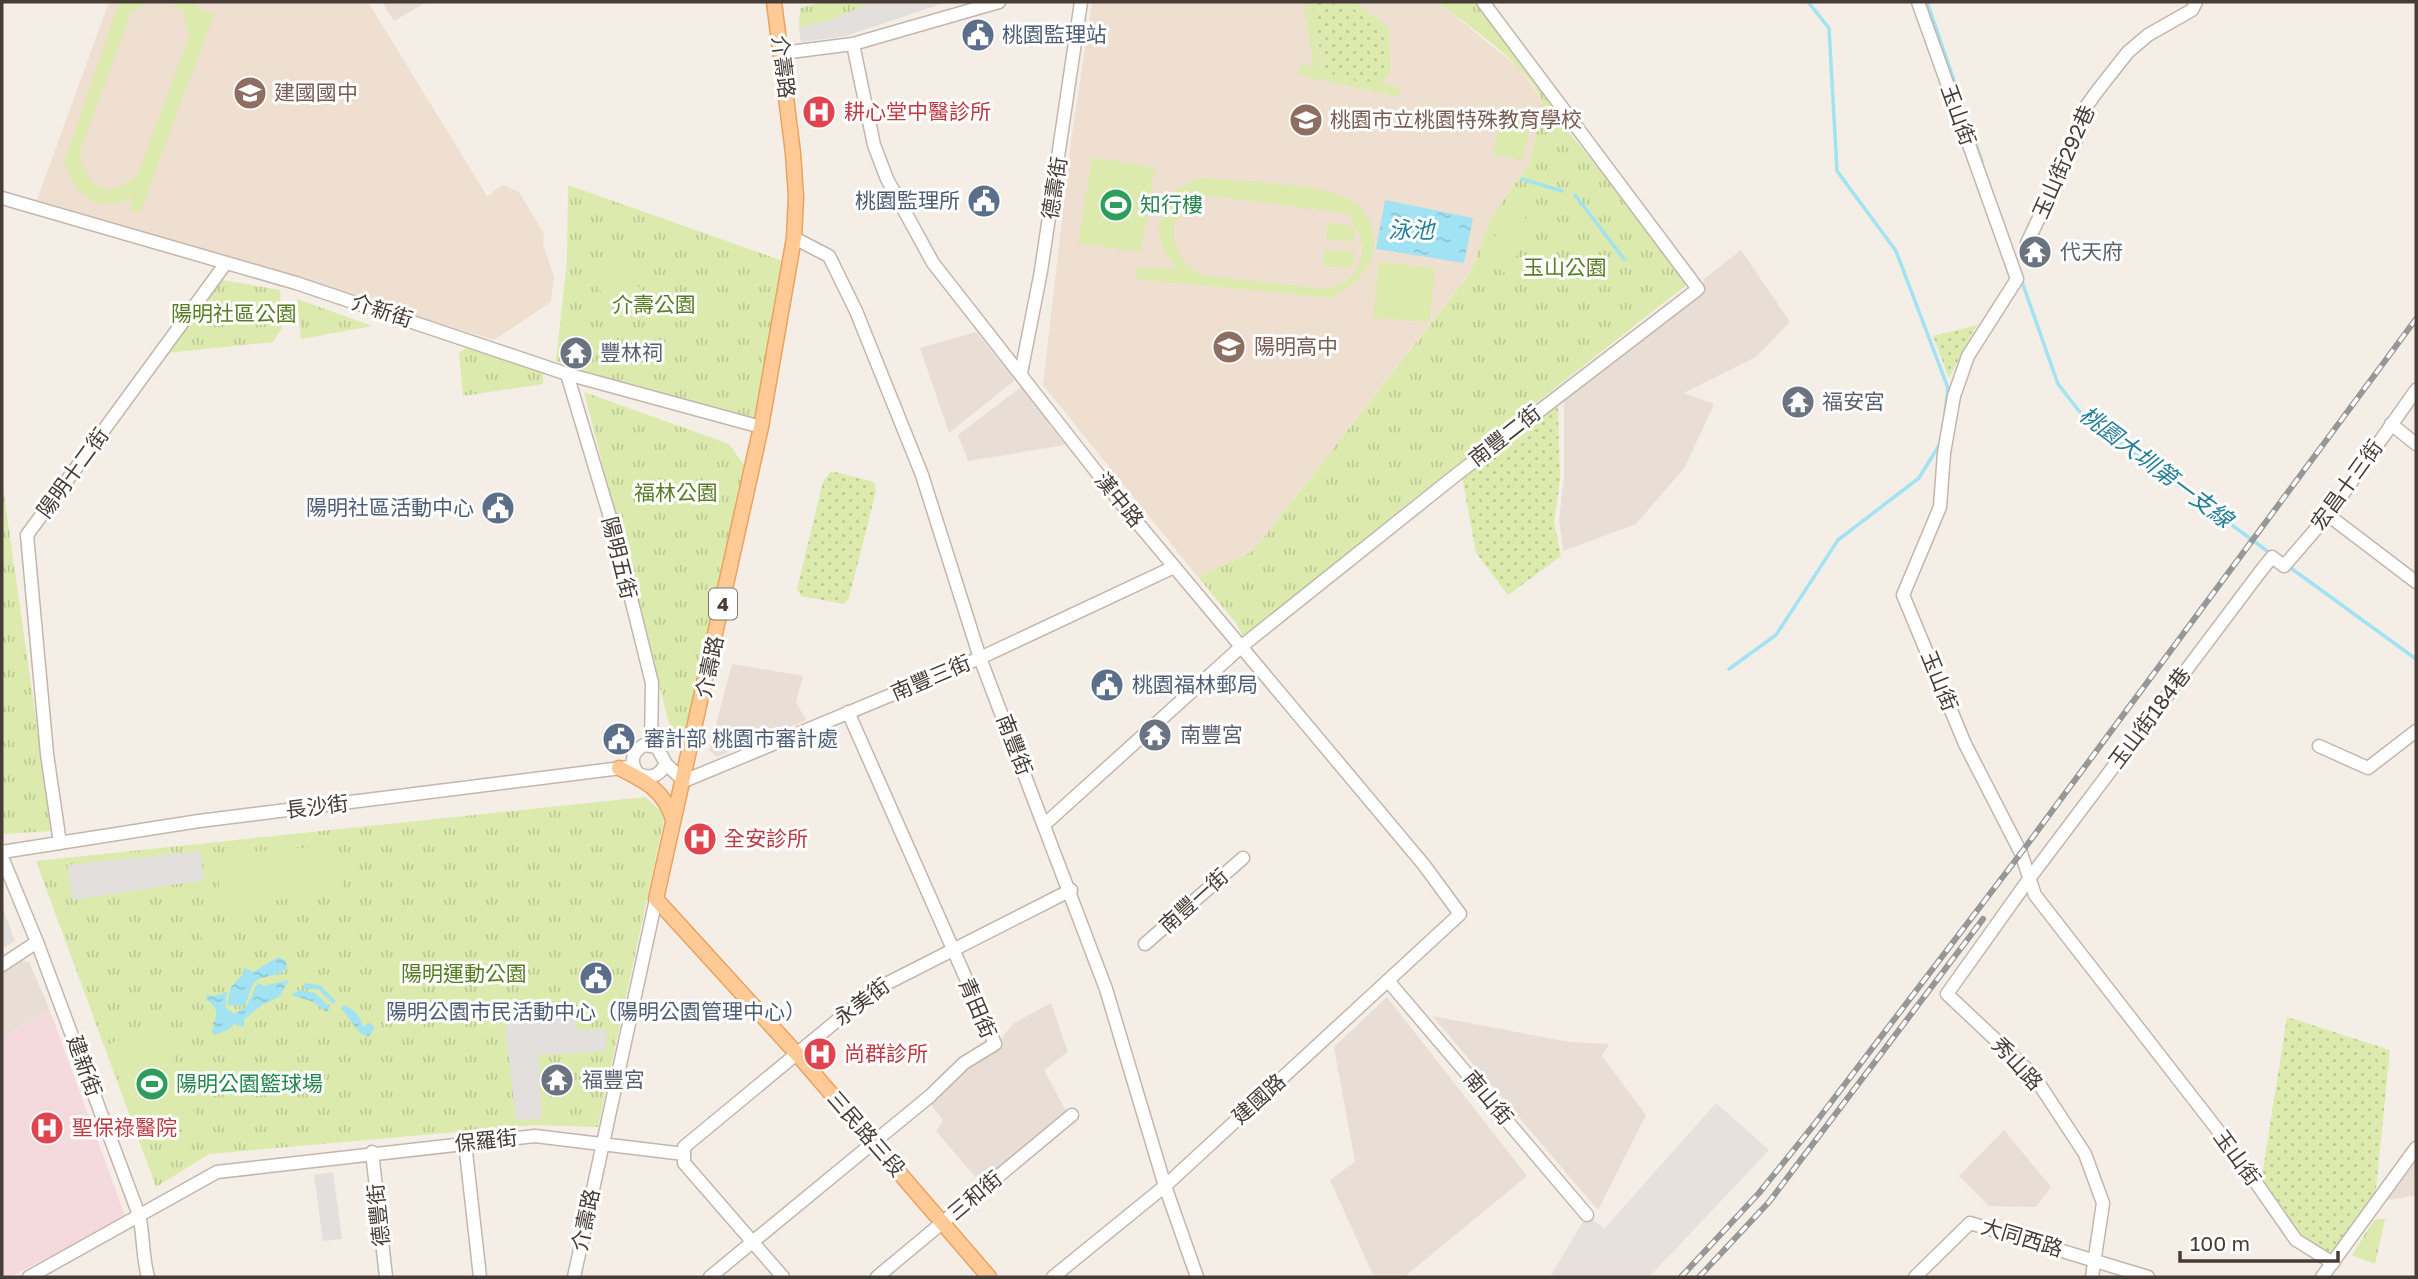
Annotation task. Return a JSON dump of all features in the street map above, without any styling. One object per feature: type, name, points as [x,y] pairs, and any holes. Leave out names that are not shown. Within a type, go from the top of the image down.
[{"type":"main road","name":"介壽路","points":[[656,900],[761,427],[794,238],[796,197],[775,6]]},
{"type":"main road","points":[[626,767],[667,802],[673,819]]},
{"type":"main road","name":"三民路三段","points":[[656,900],[797,1054],[989,1277]]},
{"type":"street","points":[[782,53],[853,44],[999,2]]},
{"type":"street","name":"德壽街","points":[[1021,373],[1044,257],[1081,2]]},
{"type":"street","name":"南豐二街","points":[[1045,824],[1242,646],[1435,491],[1698,289],[1483,2]]},
{"type":"street","name":"玉山街","points":[[1918,2],[2017,279],[1968,356],[1954,396],[1944,453],[1940,507],[1903,595],[1965,744],[2021,853],[2035,895],[2234,1151],[2296,1240],[2333,1263]]},
{"type":"street","name":"玉山街292巷","points":[[2027,243],[2081,130],[2085,108],[2128,52],[2148,35],[2192,10],[2196,2]]},
{"type":"street","name":"漢中路","points":[[853,44],[874,145],[909,225],[933,264],[1174,567],[1424,865],[1460,914]]},
{"type":"street","name":"介新街","points":[[2,198],[226,263],[567,374],[761,427]]},
{"type":"street","name":"南豐街","points":[[794,238],[829,256],[856,311],[922,475],[980,657],[1071,890],[1108,996],[1165,1186],[1197,1277]]},
{"type":"street","name":"陽明十二街","points":[[60,843],[47,754],[27,535],[226,263]]},
{"type":"street","name":"陽明五街","points":[[567,374],[615,534],[652,683],[651,745]]},
{"type":"street","name":"宏昌十三街","points":[[2272,557],[2286,563],[2328,515],[2416,390]]},
{"type":"street","points":[[2391,424],[2416,444]]},
{"type":"street","points":[[2328,515],[2416,582]]},
{"type":"street","name":"玉山街184巷","points":[[2029,878],[2272,557]]},
{"type":"street","name":"南豐三街","points":[[684,781],[980,657],[1174,567]]},
{"type":"street","name":"青田街","points":[[710,1277],[964,1063],[995,1044],[848,712]]},
{"type":"street","points":[[2319,746],[2368,768],[2416,732]]},
{"type":"street","points":[[626,767],[644,745],[651,745],[662,751],[666,764],[684,781]]},
{"type":"street","name":"長沙街","points":[[2,852],[199,821],[626,767],[650,777],[657,775],[666,764]]},
{"type":"street","name":"建新街","points":[[2,857],[37,942],[139,1215],[146,1243],[142,1253],[148,1277]]},
{"type":"street","name":"南豐一街","points":[[1144,944],[1243,858]]},
{"type":"street","name":"秀山路","points":[[2029,878],[1947,994],[2034,1076],[2085,1154],[2103,1203],[2097,1261],[2092,1277]]},
{"type":"street","name":"永美街","points":[[684,1154],[684,1147],[874,989],[1071,890]]},
{"type":"street","name":"介壽路","points":[[574,1277],[656,900]]},
{"type":"street","name":"建國路","points":[[1053,1277],[1165,1186],[1460,914]]},
{"type":"street","points":[[2,965],[37,942]]},
{"type":"street","name":"南山街","points":[[1389,982],[1587,1214]]},
{"type":"street","name":"三和街","points":[[877,1277],[1072,1115]]},
{"type":"street","name":"保羅街","points":[[29,1277],[217,1172],[372,1152],[535,1136],[684,1154]]},
{"type":"street","points":[[465,1143],[480,1277]]},
{"type":"street","points":[[2322,1277],[2416,1149]]},
{"type":"street","name":"德豐街","points":[[372,1152],[386,1277]]},
{"type":"street","points":[[684,1154],[684,1163],[783,1277]]},
{"type":"street","name":"大同西路","points":[[1915,1277],[1970,1223],[2148,1277]]},
{"type":"shaded area","name":"建國國中","points":[[109,2],[368,2],[487,196],[503,185],[519,192],[544,234],[543,244],[554,277],[551,302],[494,340],[37,200]]},
{"type":"shaded area","points":[[382,2],[427,2],[394,21]]},
{"type":"shaded area","points":[[871,2],[947,2],[846,36],[801,42],[799,28],[835,19]]},
{"type":"shaded area","name":"陽明高中","points":[[1092,2],[1438,2],[1519,68],[1542,100],[1530,163],[1491,217],[1470,272],[1253,551],[1198,577],[1043,385],[1071,141]]},
{"type":"shaded area","points":[[1741,250],[1790,322],[1756,357],[1684,393],[1714,404],[1685,467],[1636,524],[1563,551],[1559,521],[1564,475],[1564,400],[1702,292],[1704,279]]},
{"type":"shaded area","points":[[976,332],[1015,380],[949,433],[920,348]]},
{"type":"shaded area","points":[[1021,387],[1065,445],[968,461],[958,435]]},
{"type":"shaded area","points":[[732,664],[803,676],[796,702],[806,720],[717,757],[709,750]]},
{"type":"shaded area","points":[[200,851],[204,880],[72,900],[67,865]]},
{"type":"shaded area","points":[[2,906],[15,941],[2,949]]},
{"type":"shaded area","points":[[20,960],[29,962],[49,1008],[2,1039],[2,972]]},
{"type":"shaded area","points":[[1387,997],[1527,1176],[1404,1277],[1374,1277],[1330,1180],[1355,1162],[1334,1047]]},
{"type":"shaded area","points":[[1051,1003],[1068,1052],[1044,1070],[1066,1111],[997,1169],[978,1180],[936,1131],[943,1121],[927,1098],[996,1045],[1014,1023]]},
{"type":"shaded area","name":"聖保祿醫院","points":[[49,1008],[126,1218],[10,1277],[2,1277],[2,1039]]},
{"type":"shaded area","points":[[575,1012],[576,1029],[607,1030],[606,1051],[538,1055],[542,1118],[516,1121],[505,1023]]},
{"type":"shaded area","points":[[1432,1016],[1569,1042],[1609,1044],[1602,1056],[1646,1115],[1598,1210]]},
{"type":"shaded area","points":[[1716,1103],[1769,1150],[1649,1277],[1550,1277],[1587,1215],[1604,1229]]},
{"type":"shaded area","points":[[2004,1130],[2051,1187],[2036,1207],[1989,1206],[1959,1176]]},
{"type":"shaded area","points":[[2416,1162],[2416,1195],[2384,1201]]},
{"type":"shaded area","points":[[333,1172],[342,1239],[323,1241],[314,1175]]},
{"type":"green space","points":[[119,2],[148,2],[131,13],[80,151],[87,174],[100,186],[109,189],[128,183],[138,174],[189,36],[183,12],[169,2],[194,2],[199,9],[214,14],[140,213],[130,210],[132,197],[120,203],[96,204],[76,189],[64,163]]},
{"type":"green space","points":[[823,2],[871,2],[835,19],[799,28],[800,8]]},
{"type":"green space","points":[[1306,2],[1320,2],[1312,13],[1321,64],[1338,77],[1363,82],[1377,80],[1384,70],[1384,31],[1353,8],[1336,2],[1354,2],[1389,27],[1390,73],[1382,83],[1401,88],[1399,97],[1298,75],[1300,64],[1314,67],[1304,8]]},
{"type":"green space","points":[[1320,2],[1347,5],[1381,26],[1385,37],[1384,70],[1377,80],[1350,80],[1324,69],[1312,13]]},
{"type":"green space","name":"玉山公園","points":[[1438,2],[1477,2],[1551,98],[1551,110],[1685,276],[1685,286],[1396,513],[1244,638],[1236,623],[1198,577],[1253,551],[1470,273],[1491,217],[1530,163],[1542,100],[1522,71],[1509,58]]},
{"type":"green space","points":[[1503,106],[1533,112],[1523,160],[1493,155]]},
{"type":"green space","name":"知行樓","points":[[1092,157],[1155,168],[1141,252],[1078,243]]},
{"type":"green space","points":[[1201,178],[1282,184],[1343,196],[1360,207],[1370,222],[1374,246],[1369,263],[1360,277],[1331,298],[1136,279],[1138,267],[1177,269],[1163,250],[1158,229],[1166,204],[1180,187]],"holes":[[[1214,196],[1346,213],[1360,236],[1361,259],[1357,270],[1349,278],[1324,289],[1202,275],[1189,266],[1180,255],[1175,242],[1174,229],[1185,206],[1197,199]]]},
{"type":"green space","name":"介壽公園","points":[[568,185],[786,262],[756,429],[556,361],[567,260]]},
{"type":"green space","points":[[1514,210],[1537,227],[1504,273],[1480,257]]},
{"type":"green space","points":[[1328,223],[1355,226],[1353,242],[1326,239]]},
{"type":"green space","points":[[1324,250],[1354,252],[1353,268],[1323,266]]},
{"type":"green space","points":[[609,252],[645,294],[621,315],[585,273]]},
{"type":"green space","points":[[1379,262],[1435,268],[1429,322],[1373,318]]},
{"type":"green space","name":"陽明社區公園","points":[[217,279],[280,290],[282,328],[273,342],[167,353]]},
{"type":"green space","points":[[693,285],[716,311],[700,326],[676,300]]},
{"type":"green space","points":[[297,299],[372,326],[301,339]]},
{"type":"green space","points":[[1977,325],[1949,378],[1933,336]]},
{"type":"green space","points":[[466,348],[543,373],[543,384],[463,396],[459,353]]},
{"type":"green space","name":"福林公園","points":[[584,392],[729,444],[747,469],[693,736],[674,743]]},
{"type":"green space","points":[[1558,406],[1560,481],[1554,522],[1561,556],[1508,595],[1476,553],[1462,476]]},
{"type":"green space","points":[[831,471],[874,482],[876,491],[849,598],[844,604],[801,596],[797,589],[823,482]]},
{"type":"green space","points":[[2,481],[52,831],[2,834]]},
{"type":"green space","name":"陽明運動公園","points":[[645,797],[665,815],[598,1127],[535,1125],[209,1154],[156,1187],[36,861]]},
{"type":"green space","points":[[338,845],[343,891],[222,908],[215,855]]},
{"type":"green space","points":[[223,923],[228,949],[204,953],[200,926]]},
{"type":"green space","points":[[2287,1017],[2390,1050],[2375,1198],[2331,1256],[2297,1233],[2261,1183]]},
{"type":"green space","name":"陽明公園籃球場","points":[[160,1025],[198,1123],[144,1144],[107,1045]]},
{"type":"green space","points":[[2385,1219],[2375,1264],[2352,1255],[2374,1220]]},
{"type":"water","name":"泳池","points":[[1385,200],[1473,218],[1464,263],[1376,249]]},
{"type":"water","points":[[278,957],[286,961],[287,968],[256,981],[244,1006],[227,1005],[231,987],[244,973],[243,967],[253,972]]},
{"type":"water","points":[[289,980],[279,997],[262,1005],[244,1019],[244,1027],[234,1024],[228,1030],[214,1035],[212,1031],[216,1010],[206,999],[207,995],[227,992],[225,1007],[234,1014],[246,1007],[258,983],[264,986]]},
{"type":"water","points":[[304,983],[320,985],[336,1001],[333,1004],[318,989],[304,989]]},
{"type":"water","points":[[299,990],[315,993],[330,1007],[327,1012],[311,1001],[291,995]]},
{"type":"water","points":[[345,1005],[357,1013],[364,1027],[369,1022],[375,1028],[368,1037],[359,1032],[341,1008]]},
{"type":"waterway","points":[[1808,2],[1829,28],[1837,171],[1896,251],[1948,388],[1945,413]]},
{"type":"waterway","name":"桃園大圳第一支線","points":[[1927,2],[1982,162]]},
{"type":"waterway","points":[[1522,179],[1562,191]]},
{"type":"waterway","points":[[1575,195],[1624,259]]},
{"type":"waterway","name":"桃園大圳第一支線","points":[[2021,279],[2058,384],[2083,416],[2270,553]]},
{"type":"waterway","points":[[1729,669],[1776,635],[1838,540],[1919,478],[1941,442]]},
{"type":"waterway","name":"桃園大圳第一支線","points":[[2288,566],[2416,659]]},
{"type":"railway","points":[[1681,1277],[1759,1193],[1813,1126],[2021,853],[2416,319]]},
{"type":"railway","points":[[1699,1277],[1769,1202],[1983,919]]},
{"type":"place","name":"桃園監理站","points":[[978,35]]},
{"type":"place","name":"建國國中","points":[[250,93]]},
{"type":"place","name":"耕心堂中醫診所","points":[[819,112]]},
{"type":"place","name":"桃園市立桃園特殊教育學校","points":[[1306,120]]},
{"type":"place","name":"桃園監理所","points":[[984,201]]},
{"type":"place","name":"知行樓","points":[[1116,205]]},
{"type":"place","name":"代天府","points":[[2035,252]]},
{"type":"place","name":"陽明高中","points":[[1229,347]]},
{"type":"place","name":"豐林祠","points":[[576,353]]},
{"type":"place","name":"福安宮","points":[[1798,402]]},
{"type":"place","name":"陽明社區活動中心","points":[[498,508]]},
{"type":"place","name":"桃園福林郵局","points":[[1107,685]]},
{"type":"place","name":"南豐宮","points":[[1155,735]]},
{"type":"place","name":"審計部 桃園市審計處","points":[[619,739]]},
{"type":"place","name":"全安診所","points":[[700,839]]},
{"type":"place","name":"陽明公園市民活動中心（陽明公園管理中心）","points":[[596,978]]},
{"type":"place","name":"尚群診所","points":[[820,1054]]},
{"type":"place","name":"福豐宮","points":[[557,1080]]},
{"type":"place","name":"陽明公園籃球場","points":[[152,1084]]},
{"type":"place","name":"聖保祿醫院","points":[[47,1128]]}]
